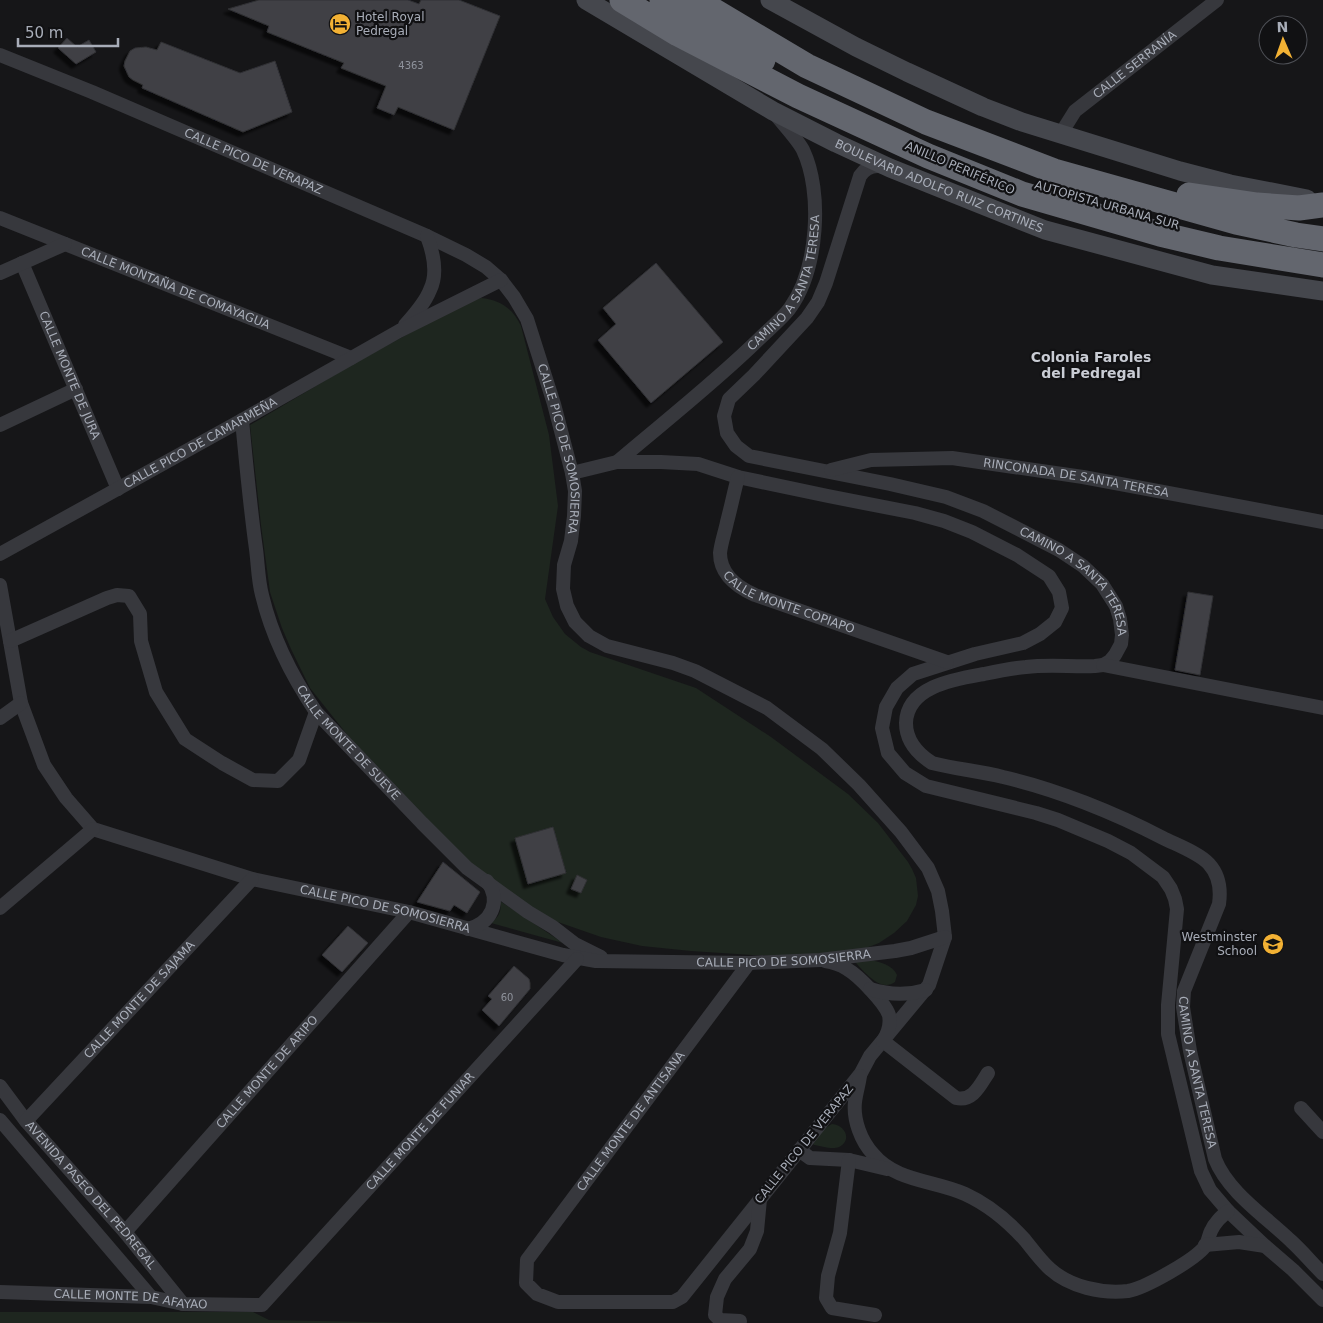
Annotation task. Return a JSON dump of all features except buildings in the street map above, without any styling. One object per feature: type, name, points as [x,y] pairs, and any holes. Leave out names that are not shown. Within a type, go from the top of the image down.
[{"type":"highway","name":"ANILLO PERIFÉRICO","points":[[622,0],[678,34],[798,96],[928,156],[1022,194],[1160,234],[1219,248],[1323,265]]},
{"type":"highway","name":"AUTOPISTA URBANA SUR","points":[[662,0],[779,70],[840,102],[899,130],[1006,174],[1084,200],[1190,229],[1238,240],[1323,255]]},
{"type":"highway","name":"AUTOPISTA URBANA SUR","points":[[696,0],[807,66],[926,122],[1045,168],[1236,222],[1323,239]]},
{"type":"highway","points":[[717,0],[809,54],[962,125],[1062,164],[1283,222],[1323,226]]},
{"type":"highway","points":[[1168,192],[1257,206],[1299,208],[1323,204]]},
{"type":"highway","points":[[1219,248],[1323,275]]},
{"type":"main road","name":"BOULEVARD ADOLFO RUIZ CORTINES","points":[[586,0],[773,111],[836,143],[890,168],[1045,230],[1212,275],[1323,292]]},
{"type":"main road","points":[[771,0],[856,47],[938,87],[998,113],[1060,135],[1180,171],[1323,204]]},
{"type":"street","name":"CALLE SERRANÍA","points":[[1060,135],[1076,111],[1217,0]]},
{"type":"street","name":"CALLE PICO DE VERAPAZ","points":[[0,55],[102,96],[426,236],[466,255],[486,267],[501,280]]},
{"type":"street","name":"CAMINO A SANTA TERESA","points":[[617,462],[741,356],[790,308],[801,288],[811,259],[815,217],[813,180],[802,149],[773,111]]},
{"type":"street","name":"CAMINO A SANTA TERESA","points":[[890,168],[879,165],[863,171],[818,302],[807,318],[754,375],[729,398],[724,416],[724,425],[730,440],[749,456],[929,492],[984,511],[1060,550],[1083,566],[1102,584],[1116,606],[1122,635],[1121,644],[1110,661],[1096,666],[1027,666],[947,682],[923,693],[912,705],[906,720],[908,736],[917,751],[932,763],[1004,777],[1065,795],[1139,826],[1208,863],[1218,880],[1220,889],[1219,904],[1184,991],[1183,1007],[1190,1051],[1215,1159],[1223,1175],[1235,1188],[1323,1274]]},
{"type":"street","name":"CALLE MONTAÑA DE COMAYAGUA","points":[[0,218],[351,358]]},
{"type":"street","name":"CALLE PICO DE CAMARMEÑA","points":[[399,331],[431,290],[433,264],[430,245],[426,236]]},
{"type":"street","points":[[0,273],[65,244]]},
{"type":"street","name":"CALLE MONTE DE JURA","points":[[22,263],[118,489]]},
{"type":"street","name":"CALLE PICO DE CAMARMEÑA","points":[[0,554],[399,331],[501,280]]},
{"type":"street","name":"CALLE PICO DE SOMOSIERRA","points":[[501,280],[527,319],[554,404],[572,473],[575,491],[574,516],[564,565],[563,589],[566,606],[575,622],[589,636],[607,646],[673,662],[695,671],[767,708],[822,749],[859,785],[901,832],[928,868],[936,885],[941,901],[945,937],[929,985],[870,1056],[861,1073]]},
{"type":"street","points":[[741,356],[754,375]]},
{"type":"street","points":[[0,425],[76,389]]},
{"type":"street","name":"CALLE MONTE DE SUEVE","points":[[242,420],[262,593],[281,650],[302,692],[316,712],[467,868],[575,944],[595,955],[616,962]]},
{"type":"street","name":"RINCONADA DE SANTA TERESA","points":[[828,471],[871,460],[952,458],[1083,477],[1323,522]]},
{"type":"street","name":"CAMINO A SANTA TERESA","points":[[572,473],[617,462],[698,464],[738,477],[914,513],[944,521],[972,532],[1017,555],[1049,576],[1059,592],[1062,608],[1055,622],[1040,634],[1022,643],[975,654],[913,674],[897,688],[886,707],[882,728],[888,752],[905,773],[926,786],[1036,813],[1083,830],[1131,854],[1163,877],[1171,889],[1177,909],[1168,1005],[1168,1034],[1201,1170],[1210,1190],[1228,1211],[1323,1300]]},
{"type":"street","name":"CALLE MONTE COPIAPO","points":[[738,477],[720,553],[727,575],[733,581],[747,592],[947,662]]},
{"type":"street","points":[[0,585],[21,703],[44,765],[66,798],[93,829],[0,908]]},
{"type":"street","points":[[10,641],[107,598],[117,595],[129,596],[140,614],[141,641],[156,692],[185,740],[253,780],[278,781],[299,760],[316,712]]},
{"type":"street","points":[[1103,665],[1323,708]]},
{"type":"street","points":[[0,718],[21,703]]},
{"type":"street","name":"CALLE PICO DE SOMOSIERRA","points":[[93,829],[252,879],[409,912],[577,959],[616,962],[749,963],[820,960],[895,951],[945,937]]},
{"type":"street","name":"CALLE MONTE DE SAJAMA","points":[[26,1121],[252,879]]},
{"type":"street","points":[[468,929],[480,925],[492,911],[493,892],[486,881]]},
{"type":"street","name":"CALLE MONTE DE ARIPO","points":[[125,1232],[409,912]]},
{"type":"street","name":"CALLE MONTE DE FUNIAR","points":[[262,1305],[577,959]]},
{"type":"street","points":[[820,960],[838,964],[847,969],[870,989],[884,1006],[889,1016],[889,1029],[883,1041],[956,1098],[964,1099],[972,1096],[988,1073]]},
{"type":"street","name":"CALLE MONTE DE ANTISANA","points":[[526,1283],[527,1260],[749,963]]},
{"type":"street","points":[[870,989],[897,995],[926,990]]},
{"type":"street","name":"CALLE PICO DE VERAPAZ","points":[[861,1073],[855,1102],[857,1123],[865,1143],[881,1163],[891,1171],[922,1182],[950,1188],[977,1200],[1013,1227],[1050,1269],[1073,1283],[1108,1291],[1130,1290],[1160,1278],[1205,1246],[1218,1219],[1228,1211]]},
{"type":"street","name":"CALLE PICO DE VERAPAZ","points":[[526,1283],[537,1294],[558,1302],[673,1302],[682,1297],[861,1073]]},
{"type":"street","name":"AVENIDA PASEO DEL PEDREGAL","points":[[0,1086],[26,1121],[125,1232],[183,1304]]},
{"type":"street","points":[[1300,1108],[1323,1132]]},
{"type":"street","name":"AVENIDA PASEO DEL PEDREGAL","points":[[0,1120],[151,1297]]},
{"type":"street","points":[[799,1150],[810,1158],[849,1160],[878,1166],[891,1171]]},
{"type":"street","points":[[849,1160],[840,1233],[828,1276],[826,1298],[832,1308],[875,1315]]},
{"type":"street","points":[[740,1321],[720,1320],[715,1315],[717,1297],[725,1279],[750,1249],[757,1231],[760,1198]]},
{"type":"street","points":[[1205,1246],[1239,1242],[1265,1246]]},
{"type":"street","name":"CALLE MONTE DE AFAYAO","points":[[0,1292],[151,1297],[183,1304],[262,1305]]},
{"type":"shaded area","points":[[481,298],[506,306],[521,326],[549,435],[558,506],[545,599],[553,617],[565,634],[590,652],[696,688],[771,737],[848,794],[878,823],[912,869],[916,878],[918,896],[916,905],[907,921],[879,943],[866,948],[821,956],[752,955],[691,951],[642,946],[601,937],[555,921],[530,908],[470,864],[357,747],[310,688],[282,628],[270,592],[250,425],[353,364],[465,303]]},
{"type":"shaded area","points":[[500,901],[563,943],[491,923],[499,914],[501,908]]},
{"type":"shaded area","points":[[870,960],[889,966],[897,975],[895,982],[889,985],[878,983],[867,975],[854,961]]},
{"type":"shaded area","points":[[832,1124],[844,1130],[846,1137],[843,1144],[833,1148],[814,1145],[825,1128]]},
{"type":"shaded area","points":[[0,1312],[253,1312],[269,1320],[423,1323],[0,1323]]},
{"type":"place","name":"Hotel Royal Pedregal","points":[[340,24]]},
{"type":"place","name":"Westminster School","points":[[1273,944]]},
{"type":"district","name":"Colonia Faroles del Pedregal","points":[[1091,366]]}]
